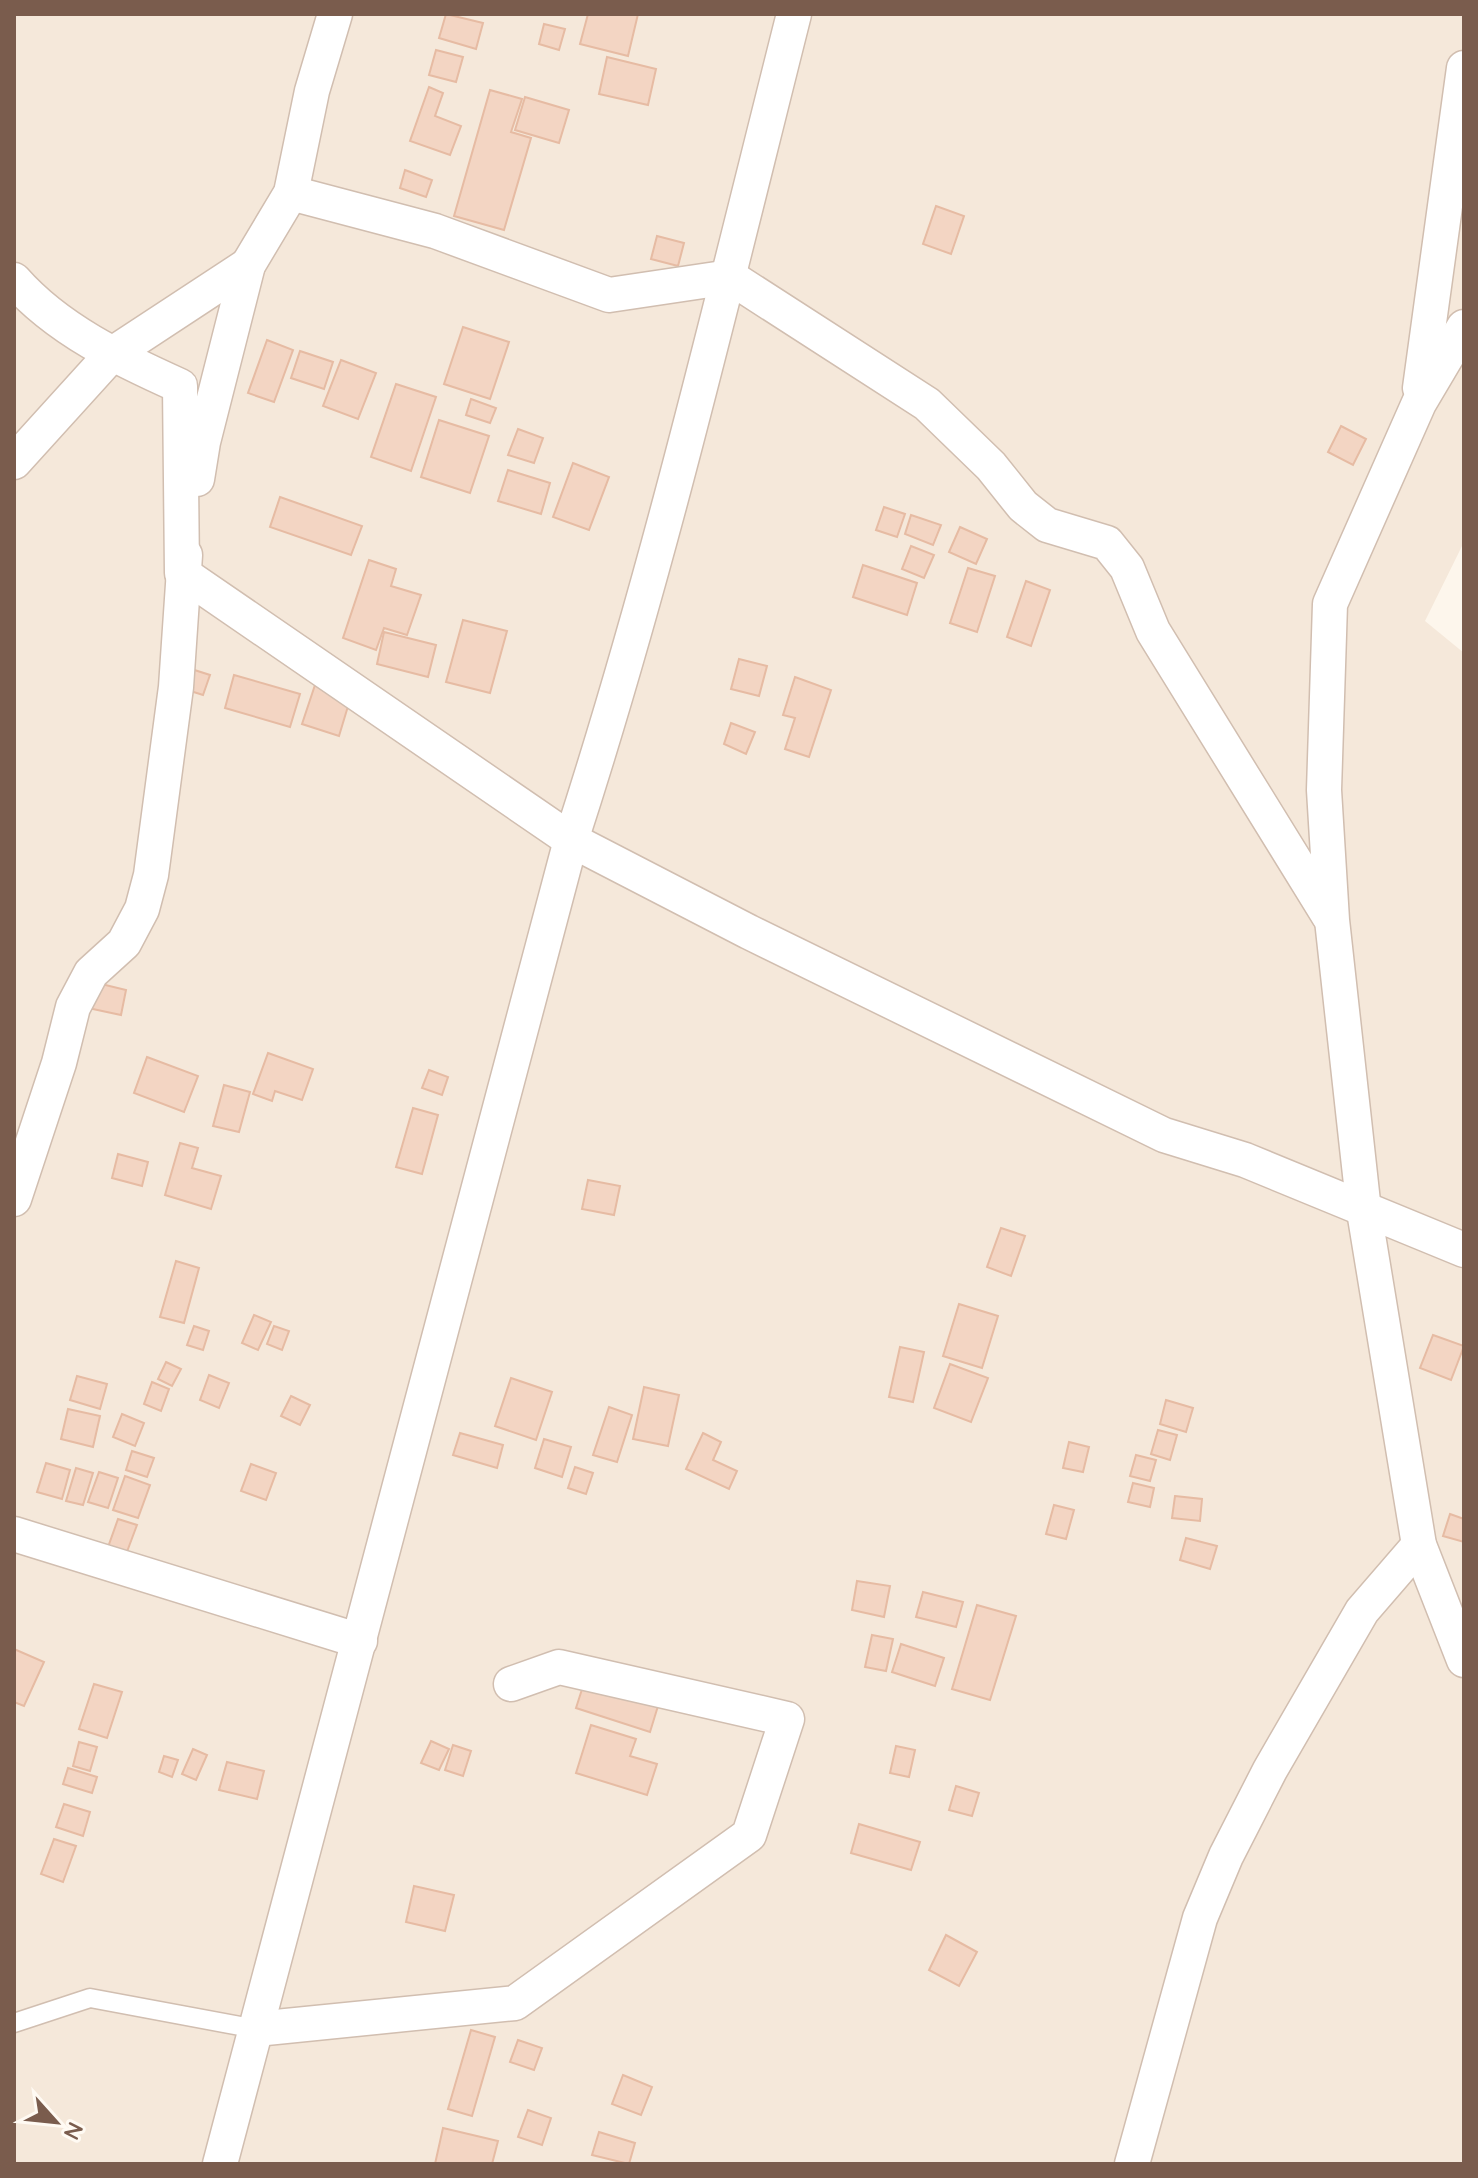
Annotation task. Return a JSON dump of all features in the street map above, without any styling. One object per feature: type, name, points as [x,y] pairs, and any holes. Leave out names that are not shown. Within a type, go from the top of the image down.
[{"type":"street","points":[[182,573],[203,442],[248,265],[291,193],[312,91],[335,14]]},
{"type":"street","points":[[220,2164],[571,840],[606,730],[730,277],[794,14]]},
{"type":"street","points":[[1419,403],[1464,68]]},
{"type":"street","points":[[291,193],[435,231],[609,295],[730,277],[927,404],[991,466],[1023,506],[1047,525],[1107,543],[1127,568],[1153,631],[1332,920]]},
{"type":"street","points":[[14,462],[111,355],[248,265]]},
{"type":"street","points":[[14,280],[34,303],[111,355],[180,386],[182,573],[176,687],[151,875],[142,909],[124,943],[91,973],[73,1007],[59,1063],[14,1199]]},
{"type":"street","points":[[1464,327],[1419,403],[1330,604],[1324,790],[1332,920],[1364,1211],[1419,1545],[1464,1660]]},
{"type":"street","points":[[182,573],[571,840],[749,932],[1164,1135],[1197,1148],[1245,1160],[1464,1250]]},
{"type":"street","points":[[14,1534],[360,1641]]},
{"type":"street","points":[[1132,2164],[1200,1918],[1226,1856],[1270,1770],[1362,1611],[1419,1545]]},
{"type":"street","points":[[256,2029],[515,2003],[749,1835],[787,1719],[559,1667],[511,1684]]},
{"type":"lane","points":[[14,2023],[90,1998],[256,2029]]},
{"type":"shaded area","points":[[14,14],[1464,14],[1464,542],[1425,621],[1464,653],[1464,2164],[14,2164]]},
{"type":"building","points":[[446,14],[483,23],[476,49],[439,38]]},
{"type":"building","points":[[588,14],[638,14],[628,56],[580,44]]},
{"type":"building","points":[[544,24],[565,29],[559,50],[539,44]]},
{"type":"building","points":[[436,50],[463,57],[456,82],[429,75]]},
{"type":"building","points":[[607,57],[656,69],[648,105],[599,94]]},
{"type":"building","points":[[429,87],[443,93],[435,116],[461,126],[450,155],[410,141]]},
{"type":"building","points":[[490,90],[522,99],[511,132],[531,138],[504,230],[454,216]]},
{"type":"building","points":[[525,97],[569,110],[559,143],[515,130]]},
{"type":"building","points":[[405,170],[432,180],[426,197],[400,188]]},
{"type":"building","points":[[936,206],[964,216],[951,254],[923,244]]},
{"type":"building","points":[[657,236],[684,243],[678,266],[651,259]]},
{"type":"building","points":[[463,327],[509,342],[490,399],[444,384]]},
{"type":"building","points":[[267,340],[293,350],[274,402],[248,393]]},
{"type":"building","points":[[300,351],[333,362],[324,389],[291,378]]},
{"type":"building","points":[[341,360],[376,373],[358,419],[323,406]]},
{"type":"building","points":[[396,384],[436,397],[411,471],[371,457]]},
{"type":"building","points":[[471,399],[496,408],[490,423],[466,415]]},
{"type":"building","points":[[439,420],[489,436],[470,493],[421,477]]},
{"type":"building","points":[[1341,426],[1366,439],[1353,465],[1328,452]]},
{"type":"building","points":[[518,429],[543,438],[534,463],[508,455]]},
{"type":"building","points":[[573,463],[609,477],[589,530],[553,517]]},
{"type":"building","points":[[508,470],[550,483],[541,514],[498,501]]},
{"type":"building","points":[[280,497],[362,526],[351,555],[270,527]]},
{"type":"building","points":[[884,507],[905,514],[897,537],[876,530]]},
{"type":"building","points":[[911,515],[941,525],[933,545],[905,534]]},
{"type":"building","points":[[960,527],[987,539],[976,564],[949,552]]},
{"type":"building","points":[[911,546],[934,555],[924,578],[902,569]]},
{"type":"building","points":[[369,560],[396,569],[391,586],[421,595],[407,635],[384,628],[376,650],[343,638]]},
{"type":"building","points":[[863,565],[917,583],[907,615],[853,597]]},
{"type":"building","points":[[968,568],[995,576],[977,632],[950,623]]},
{"type":"building","points":[[1026,581],[1050,590],[1031,646],[1007,637]]},
{"type":"building","points":[[463,620],[507,631],[490,693],[446,682]]},
{"type":"building","points":[[384,632],[436,645],[428,677],[377,664]]},
{"type":"building","points":[[739,659],[767,666],[759,696],[731,689]]},
{"type":"building","points":[[185,667],[210,675],[203,695],[178,687]]},
{"type":"building","points":[[234,675],[300,694],[290,727],[225,708]]},
{"type":"building","points":[[795,677],[831,690],[809,757],[785,749],[795,718],[783,715]]},
{"type":"building","points":[[316,682],[352,693],[339,736],[302,724]]},
{"type":"building","points":[[731,723],[755,732],[746,754],[724,744]]},
{"type":"building","points":[[93,982],[126,990],[121,1015],[88,1008]]},
{"type":"building","points":[[268,1053],[313,1069],[302,1100],[275,1091],[272,1101],[253,1094]]},
{"type":"building","points":[[147,1057],[198,1076],[184,1112],[134,1093]]},
{"type":"building","points":[[429,1070],[448,1077],[442,1095],[422,1088]]},
{"type":"building","points":[[224,1085],[250,1092],[239,1132],[213,1126]]},
{"type":"building","points":[[413,1108],[438,1115],[422,1174],[396,1167]]},
{"type":"building","points":[[180,1143],[198,1148],[192,1168],[221,1176],[211,1209],[165,1195]]},
{"type":"building","points":[[118,1154],[148,1162],[142,1186],[112,1178]]},
{"type":"building","points":[[588,1180],[620,1186],[614,1215],[582,1209]]},
{"type":"building","points":[[1001,1228],[1025,1236],[1011,1276],[987,1267]]},
{"type":"building","points":[[176,1261],[199,1268],[184,1323],[160,1317]]},
{"type":"building","points":[[959,1304],[998,1316],[982,1368],[943,1356]]},
{"type":"building","points":[[254,1315],[271,1322],[258,1350],[242,1343]]},
{"type":"building","points":[[194,1326],[209,1331],[203,1350],[187,1345]]},
{"type":"building","points":[[274,1326],[289,1331],[282,1350],[267,1344]]},
{"type":"building","points":[[1433,1335],[1464,1346],[1451,1380],[1420,1368]]},
{"type":"building","points":[[900,1347],[924,1352],[913,1402],[889,1397]]},
{"type":"building","points":[[166,1362],[181,1369],[172,1386],[158,1379]]},
{"type":"building","points":[[950,1364],[988,1378],[971,1422],[934,1408]]},
{"type":"building","points":[[209,1375],[229,1383],[219,1408],[200,1400]]},
{"type":"building","points":[[77,1376],[107,1384],[100,1409],[70,1400]]},
{"type":"building","points":[[511,1378],[552,1392],[536,1440],[495,1426]]},
{"type":"building","points":[[152,1382],[169,1389],[161,1411],[144,1404]]},
{"type":"building","points":[[644,1387],[679,1395],[668,1446],[633,1439]]},
{"type":"building","points":[[291,1396],[310,1405],[300,1425],[281,1416]]},
{"type":"building","points":[[1166,1400],[1193,1408],[1186,1432],[1160,1424]]},
{"type":"building","points":[[609,1407],[632,1415],[617,1462],[593,1455]]},
{"type":"building","points":[[68,1409],[100,1416],[93,1447],[61,1439]]},
{"type":"building","points":[[122,1414],[144,1423],[135,1446],[113,1437]]},
{"type":"building","points":[[1158,1430],[1177,1435],[1170,1460],[1151,1454]]},
{"type":"building","points":[[460,1433],[503,1445],[497,1468],[453,1455]]},
{"type":"building","points":[[703,1433],[721,1442],[713,1460],[737,1471],[729,1489],[686,1469]]},
{"type":"building","points":[[544,1439],[571,1447],[562,1477],[535,1468]]},
{"type":"building","points":[[1069,1442],[1089,1447],[1083,1472],[1063,1468]]},
{"type":"building","points":[[132,1451],[154,1458],[147,1477],[126,1470]]},
{"type":"building","points":[[1136,1455],[1156,1460],[1150,1481],[1130,1476]]},
{"type":"building","points":[[46,1463],[70,1470],[62,1499],[37,1492]]},
{"type":"building","points":[[251,1464],[276,1473],[266,1500],[241,1491]]},
{"type":"building","points":[[575,1467],[593,1473],[586,1494],[568,1488]]},
{"type":"building","points":[[76,1468],[93,1473],[83,1505],[66,1501]]},
{"type":"building","points":[[99,1472],[118,1478],[108,1508],[88,1502]]},
{"type":"building","points":[[125,1476],[150,1485],[138,1518],[113,1510]]},
{"type":"building","points":[[1133,1483],[1154,1488],[1150,1507],[1128,1502]]},
{"type":"building","points":[[1175,1496],[1202,1499],[1200,1521],[1172,1518]]},
{"type":"building","points":[[1054,1505],[1074,1510],[1066,1539],[1046,1534]]},
{"type":"building","points":[[1450,1514],[1464,1519],[1464,1542],[1443,1536]]},
{"type":"building","points":[[118,1519],[137,1525],[125,1557],[107,1550]]},
{"type":"building","points":[[1186,1538],[1217,1546],[1210,1569],[1180,1560]]},
{"type":"building","points":[[857,1581],[890,1586],[884,1617],[852,1610]]},
{"type":"building","points":[[923,1592],[963,1602],[956,1627],[916,1617]]},
{"type":"building","points":[[977,1605],[1016,1616],[990,1700],[952,1689]]},
{"type":"building","points":[[872,1635],[893,1639],[886,1671],[865,1667]]},
{"type":"building","points":[[901,1644],[944,1658],[935,1686],[892,1672]]},
{"type":"building","points":[[14,1649],[44,1662],[24,1706],[14,1702]]},
{"type":"building","points":[[584,1683],[658,1706],[650,1732],[576,1708]]},
{"type":"building","points":[[94,1684],[122,1692],[107,1738],[79,1729]]},
{"type":"building","points":[[591,1725],[636,1739],[630,1756],[657,1764],[647,1795],[576,1773]]},
{"type":"building","points":[[431,1741],[449,1749],[439,1770],[421,1763]]},
{"type":"building","points":[[79,1742],[97,1747],[90,1771],[73,1766]]},
{"type":"building","points":[[453,1745],[471,1751],[463,1776],[445,1770]]},
{"type":"building","points":[[896,1746],[915,1750],[909,1777],[890,1773]]},
{"type":"building","points":[[193,1749],[207,1755],[196,1780],[182,1774]]},
{"type":"building","points":[[164,1756],[178,1760],[172,1777],[159,1772]]},
{"type":"building","points":[[227,1762],[264,1771],[257,1799],[219,1790]]},
{"type":"building","points":[[68,1768],[97,1777],[92,1793],[63,1784]]},
{"type":"building","points":[[956,1786],[979,1793],[972,1816],[949,1810]]},
{"type":"building","points":[[64,1804],[90,1812],[83,1836],[56,1827]]},
{"type":"building","points":[[859,1824],[920,1842],[911,1870],[851,1853]]},
{"type":"building","points":[[54,1839],[76,1846],[63,1882],[41,1874]]},
{"type":"building","points":[[414,1886],[454,1895],[445,1931],[406,1922]]},
{"type":"building","points":[[946,1935],[977,1952],[959,1986],[929,1970]]},
{"type":"building","points":[[471,2030],[495,2037],[472,2116],[448,2109]]},
{"type":"building","points":[[518,2040],[542,2048],[534,2070],[510,2062]]},
{"type":"building","points":[[623,2075],[652,2087],[641,2115],[612,2104]]},
{"type":"building","points":[[528,2110],[551,2118],[542,2145],[518,2137]]},
{"type":"building","points":[[443,2128],[498,2141],[492,2164],[435,2164]]},
{"type":"building","points":[[599,2132],[635,2143],[629,2164],[592,2155]]}]
